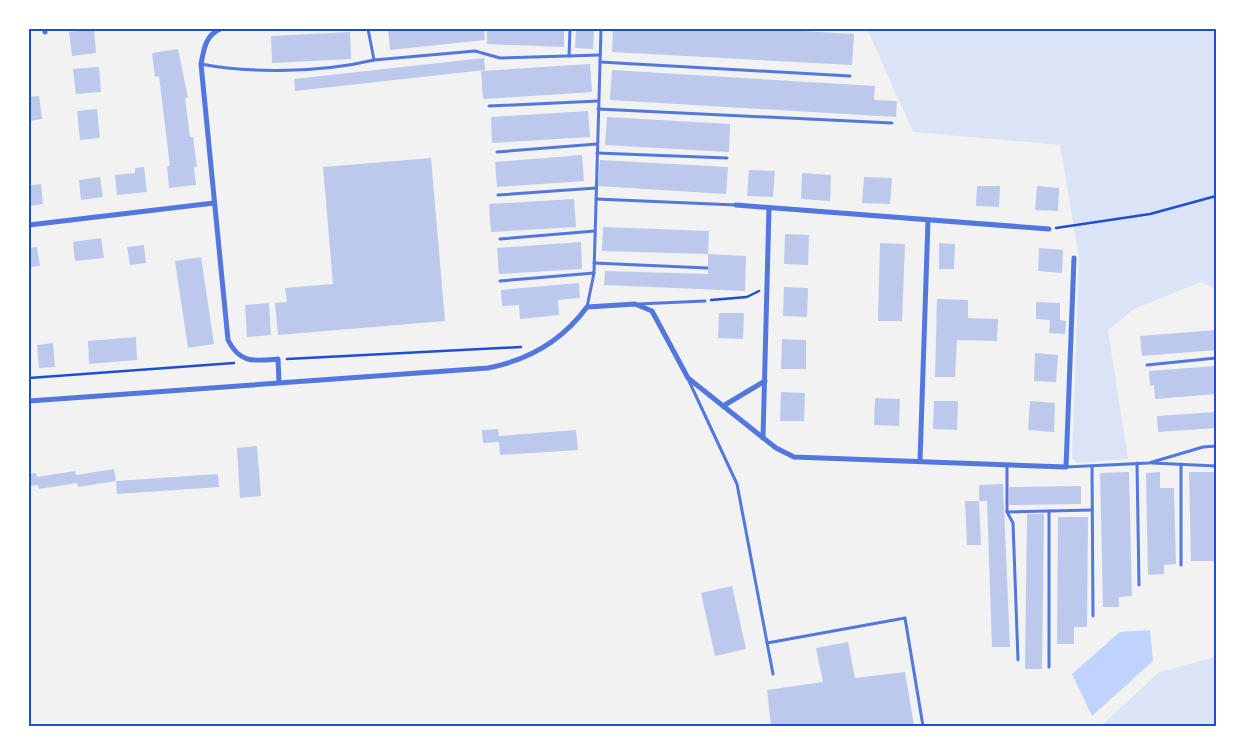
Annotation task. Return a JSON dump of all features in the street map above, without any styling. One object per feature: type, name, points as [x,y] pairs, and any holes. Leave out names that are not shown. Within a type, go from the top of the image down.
[{"type":"street","points":[[220,29],[214,32],[206,42],[201,64],[228,340],[233,351],[242,358],[253,361],[278,360],[279,382]]},
{"type":"street","points":[[29,225],[214,203]]},
{"type":"street","points":[[736,205],[1049,229]]},
{"type":"street","points":[[763,438],[769,208]]},
{"type":"street","points":[[920,461],[928,220]]},
{"type":"street","points":[[29,401],[488,368],[524,359],[546,346],[573,326],[587,307],[635,304],[652,312],[688,378],[776,448],[794,457],[1066,467],[1074,258]]},
{"type":"street","points":[[723,406],[765,381]]},
{"type":"lane","points":[[368,29],[374,60]]},
{"type":"lane","points":[[569,56],[570,29]]},
{"type":"lane","points":[[587,307],[594,273],[600,29]]},
{"type":"lane","points":[[201,64],[229,69],[271,71],[358,64],[374,60],[475,51],[500,58],[600,55]]},
{"type":"lane","points":[[600,62],[850,76]]},
{"type":"lane","points":[[489,106],[598,101]]},
{"type":"lane","points":[[598,109],[892,123]]},
{"type":"lane","points":[[497,152],[597,144]]},
{"type":"lane","points":[[597,153],[726,158]]},
{"type":"lane","points":[[498,195],[596,188]]},
{"type":"lane","points":[[596,199],[736,205]]},
{"type":"lane","points":[[500,239],[595,232]]},
{"type":"lane","points":[[594,263],[707,268]]},
{"type":"lane","points":[[500,281],[594,273]]},
{"type":"lane","points":[[635,304],[705,301]]},
{"type":"lane","points":[[1147,365],[1216,358]]},
{"type":"lane","points":[[688,378],[737,484],[773,674]]},
{"type":"lane","points":[[1149,463],[1203,447],[1216,446]]},
{"type":"lane","points":[[1066,467],[1149,463],[1216,466]]},
{"type":"lane","points":[[1136,464],[1140,586]]},
{"type":"lane","points":[[1181,464],[1181,565]]},
{"type":"lane","points":[[1006,465],[1007,512],[1012,523],[1018,660]]},
{"type":"lane","points":[[1092,466],[1093,616]]},
{"type":"lane","points":[[1007,512],[1092,510]]},
{"type":"lane","points":[[1049,511],[1049,667]]},
{"type":"lane","points":[[767,643],[905,618],[923,726]]},
{"type":"path","points":[[1049,229],[1150,214],[1216,196]]},
{"type":"path","points":[[705,301],[747,298],[767,287]]},
{"type":"path","points":[[278,360],[524,347]]},
{"type":"path","points":[[29,378],[253,361]]},
{"type":"shaded area","points":[[867,29],[1216,29],[1216,289],[1201,282],[1134,309],[1108,330],[1128,459],[1077,463],[1072,458],[1079,257],[1060,145],[913,132]]},
{"type":"shaded area","points":[[1216,657],[1216,726],[1101,726],[1159,672]]},
{"type":"water","points":[[1150,630],[1153,661],[1092,716],[1072,674],[1120,632]]},
{"type":"building","points":[[94,29],[96,53],[72,56],[69,32]]},
{"type":"building","points":[[388,29],[484,29],[485,40],[390,50]]},
{"type":"building","points":[[487,29],[564,29],[564,47],[487,44]]},
{"type":"building","points":[[576,29],[594,29],[593,49],[575,48]]},
{"type":"building","points":[[613,29],[767,29],[854,34],[852,65],[612,52]]},
{"type":"building","points":[[350,32],[351,59],[272,63],[271,36]]},
{"type":"building","points":[[178,49],[188,98],[185,98],[190,137],[193,137],[197,167],[194,167],[196,185],[169,188],[167,166],[170,166],[159,76],[155,77],[152,53]]},
{"type":"building","points":[[484,58],[485,70],[295,91],[294,79]]},
{"type":"building","points":[[590,64],[592,92],[483,99],[481,71]]},
{"type":"building","points":[[99,67],[101,92],[76,94],[73,69]]},
{"type":"building","points":[[612,70],[875,86],[874,100],[897,101],[896,117],[610,100]]},
{"type":"building","points":[[39,96],[42,119],[29,121],[29,97]]},
{"type":"building","points":[[97,109],[100,138],[80,140],[77,111]]},
{"type":"building","points":[[588,111],[590,137],[492,143],[491,117]]},
{"type":"building","points":[[607,117],[730,124],[729,152],[605,145]]},
{"type":"building","points":[[582,155],[584,181],[497,187],[495,162]]},
{"type":"building","points":[[431,158],[445,321],[278,335],[275,303],[287,302],[285,288],[333,284],[323,167]]},
{"type":"building","points":[[600,160],[728,167],[726,194],[598,186]]},
{"type":"building","points":[[144,167],[147,192],[117,195],[115,175],[135,173],[135,168]]},
{"type":"building","points":[[749,170],[775,171],[773,197],[747,196]]},
{"type":"building","points":[[802,173],[831,175],[830,201],[801,199]]},
{"type":"building","points":[[100,177],[103,197],[81,200],[79,180]]},
{"type":"building","points":[[864,177],[892,178],[890,204],[862,203]]},
{"type":"building","points":[[41,184],[43,204],[29,206],[29,186]]},
{"type":"building","points":[[977,186],[1000,186],[999,207],[976,206]]},
{"type":"building","points":[[1037,186],[1059,188],[1058,211],[1035,210]]},
{"type":"building","points":[[574,199],[576,227],[491,232],[489,204]]},
{"type":"building","points":[[603,227],[709,231],[708,254],[602,251]]},
{"type":"building","points":[[785,234],[809,235],[808,265],[784,264]]},
{"type":"building","points":[[101,238],[104,258],[75,261],[73,242]]},
{"type":"building","points":[[581,242],[582,269],[499,274],[497,248]]},
{"type":"building","points":[[880,243],[905,244],[902,321],[878,321]]},
{"type":"building","points":[[939,243],[955,244],[954,269],[939,269]]},
{"type":"building","points":[[144,245],[146,263],[130,265],[127,247]]},
{"type":"building","points":[[37,247],[40,266],[29,267],[29,248]]},
{"type":"building","points":[[1039,248],[1063,250],[1062,273],[1038,271]]},
{"type":"building","points":[[708,254],[746,256],[745,291],[604,285],[605,271],[708,274]]},
{"type":"building","points":[[201,257],[214,344],[188,348],[175,261]]},
{"type":"building","points":[[579,283],[580,298],[558,300],[559,315],[520,319],[519,305],[502,306],[501,290]]},
{"type":"building","points":[[784,287],[808,288],[807,317],[783,316]]},
{"type":"building","points":[[937,299],[968,300],[968,318],[998,319],[997,341],[957,340],[955,377],[935,377]]},
{"type":"building","points":[[1036,302],[1060,303],[1060,320],[1066,321],[1065,334],[1049,333],[1050,320],[1036,319]]},
{"type":"building","points":[[269,303],[271,335],[247,337],[245,305]]},
{"type":"building","points":[[719,313],[744,313],[743,339],[718,338]]},
{"type":"building","points":[[1216,330],[1216,350],[1142,356],[1140,336]]},
{"type":"building","points":[[136,337],[137,360],[89,364],[88,341]]},
{"type":"building","points":[[782,339],[806,340],[806,369],[781,369]]},
{"type":"building","points":[[53,343],[55,367],[39,368],[37,345]]},
{"type":"building","points":[[1035,353],[1058,355],[1056,382],[1034,381]]},
{"type":"building","points":[[1216,366],[1216,394],[1155,399],[1154,385],[1150,386],[1149,371]]},
{"type":"building","points":[[781,392],[805,393],[804,421],[780,421]]},
{"type":"building","points":[[875,398],[900,399],[899,426],[874,425]]},
{"type":"building","points":[[934,401],[958,401],[957,430],[933,429]]},
{"type":"building","points":[[1030,401],[1055,403],[1054,432],[1028,430]]},
{"type":"building","points":[[1216,412],[1216,428],[1158,432],[1157,416]]},
{"type":"building","points":[[498,429],[499,436],[576,430],[578,450],[500,455],[499,442],[483,443],[482,430]]},
{"type":"building","points":[[257,446],[261,496],[240,498],[237,448]]},
{"type":"building","points":[[114,469],[116,481],[78,487],[77,483],[39,489],[38,485],[29,486],[29,474],[36,473],[37,477],[75,471],[76,475]]},
{"type":"building","points":[[1129,472],[1132,596],[1119,597],[1119,607],[1103,607],[1100,473]]},
{"type":"building","points":[[1160,472],[1160,488],[1174,488],[1176,564],[1164,565],[1164,574],[1148,575],[1146,473]]},
{"type":"building","points":[[1189,472],[1216,472],[1216,561],[1191,561]]},
{"type":"building","points":[[218,474],[219,487],[117,494],[116,481]]},
{"type":"building","points":[[1003,484],[1010,647],[992,647],[987,501],[979,501],[979,485]]},
{"type":"building","points":[[1081,486],[1081,504],[1009,505],[1009,487]]},
{"type":"building","points":[[965,501],[979,501],[981,545],[967,545]]},
{"type":"building","points":[[1027,514],[1044,514],[1042,669],[1025,669]]},
{"type":"building","points":[[1058,517],[1088,517],[1087,627],[1074,627],[1074,644],[1057,644]]},
{"type":"building","points":[[732,586],[746,649],[715,656],[701,593]]},
{"type":"building","points":[[848,642],[855,678],[905,672],[914,726],[771,726],[767,690],[823,682],[816,648]]}]
